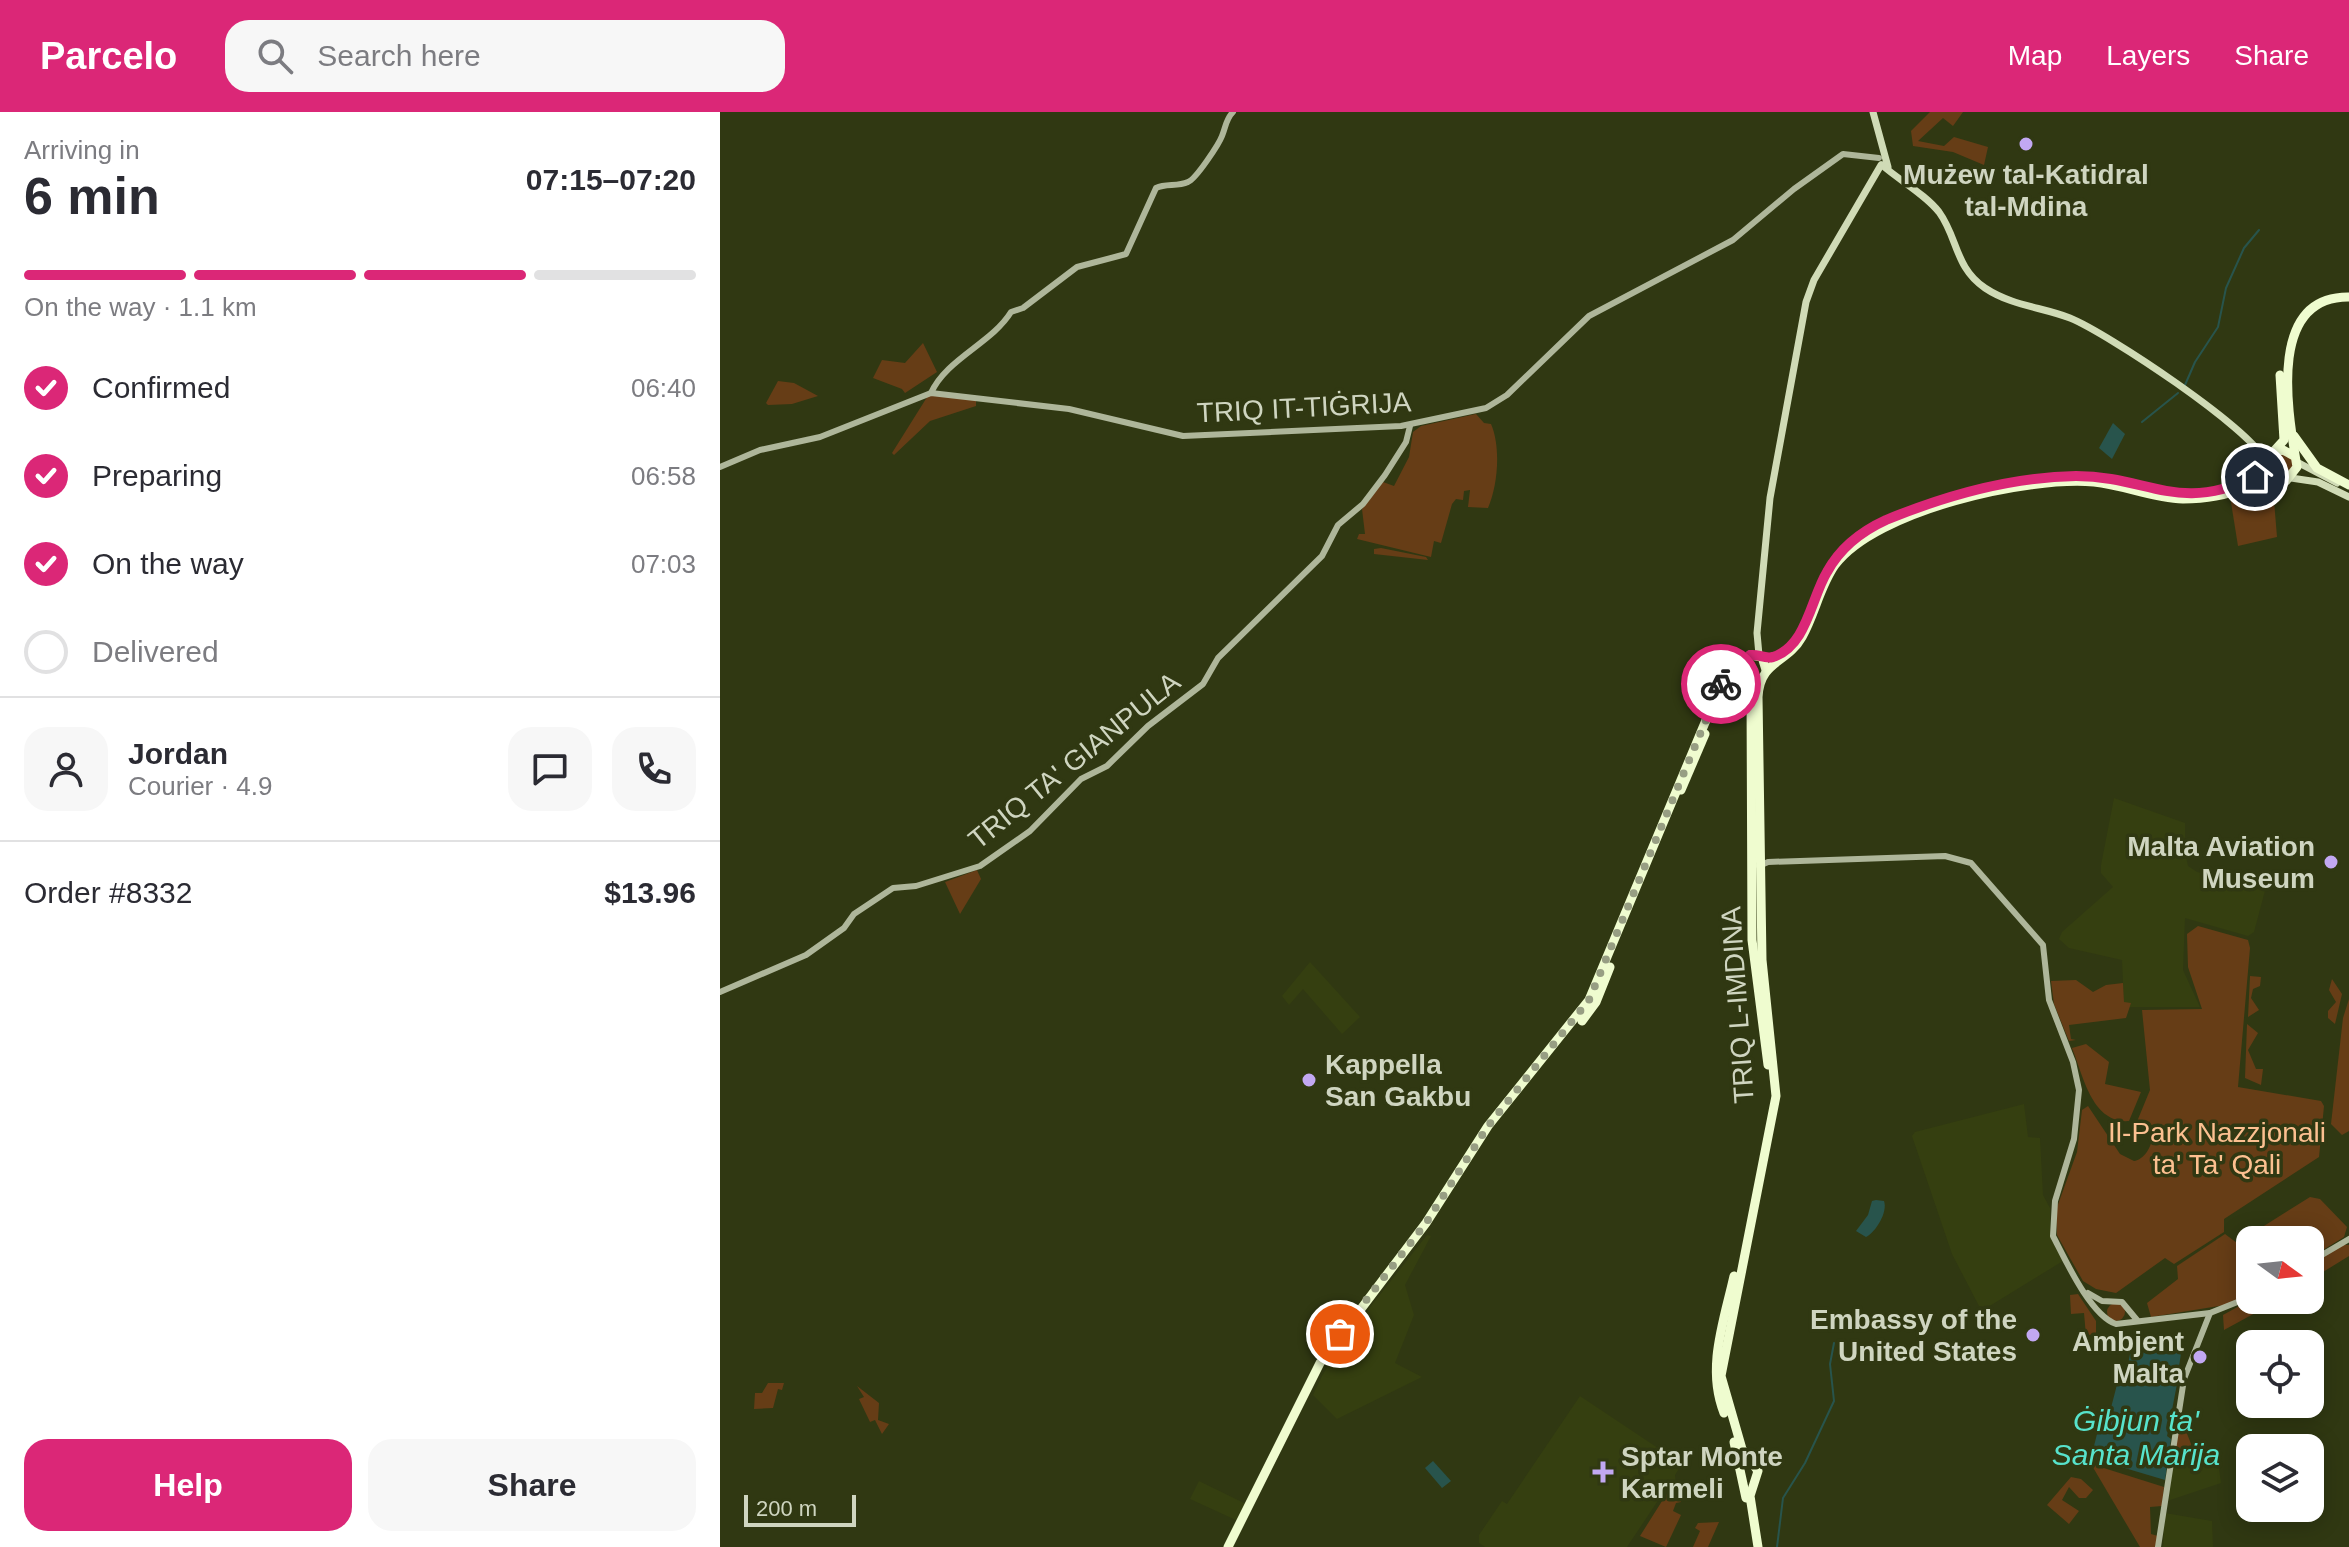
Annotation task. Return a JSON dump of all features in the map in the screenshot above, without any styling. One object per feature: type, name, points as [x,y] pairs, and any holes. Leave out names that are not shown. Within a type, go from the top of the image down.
[{"type":"highway","points":[[1760,734],[1761,699],[1766,683],[1794,648],[1836,564],[1869,535],[1913,515],[1987,494],[2062,482],[2099,483],[2152,496],[2185,499],[2230,492],[2271,477],[2281,481],[2291,478],[2296,459],[2285,379],[2292,345],[2313,308],[2327,299],[2349,295]]},
{"type":"highway","points":[[1755,656],[1787,650],[1805,623],[1834,560],[1858,536],[1885,521],[1968,493],[2060,477],[2095,477],[2171,494],[2209,492],[2255,477],[2284,440],[2281,368],[2296,324],[2306,308],[2321,297],[2349,295]]},
{"type":"highway","points":[[2291,429],[2317,468],[2349,487]]},
{"type":"highway","points":[[2273,452],[2287,451],[2296,459]]},
{"type":"highway","points":[[2266,462],[2271,477]]},
{"type":"highway","points":[[1745,674],[1764,673],[1794,648]]},
{"type":"highway","name":"TRIQ L-IMDINA","points":[[1748,1480],[1758,1471],[1742,1449],[1730,1418],[1721,1376],[1776,1096],[1762,960],[1758,869],[1764,673],[1755,656]]},
{"type":"highway","name":"TRIQ L-IMDINA","points":[[1755,656],[1743,662],[1751,691],[1752,940],[1771,1097],[1715,1363],[1718,1399],[1740,1467],[1748,1480],[1755,1547]]},
{"type":"highway","name":"TRIQ L-IMDINA","points":[[1230,1547],[1320,1363],[1426,1223],[1488,1126],[1589,1000],[1722,682],[1755,656]]},
{"type":"highway","name":"TRIQ L-IMDINA","points":[[1230,1547],[1324,1366],[1344,1336],[1416,1246],[1474,1152],[1596,1002],[1674,806],[1727,685],[1735,675],[1745,674]]},
{"type":"highway","points":[[1740,1467],[1747,1462],[1753,1463]]},
{"type":"main road","points":[[931,393],[944,376],[1003,326],[1011,312],[1023,308],[1077,267],[1126,254],[1156,188],[1177,186],[1198,175],[1208,153],[1222,139],[1233,112]]},
{"type":"main road","points":[[1755,656],[1770,498],[1806,302],[1814,280],[1880,161],[1881,146],[1873,112]]},
{"type":"main road","name":"TRIQ IT-TIĠRIJA","points":[[720,467],[760,450],[820,437],[931,393],[1069,409],[1183,436],[1410,426],[1492,405],[1606,305],[1720,249],[1843,154],[1880,161]]},
{"type":"main road","points":[[1880,161],[1936,208],[1969,276],[1987,290],[2031,310],[2073,319],[2186,390],[2256,447],[2266,462]]},
{"type":"main road","name":"TRIQ TA' GIANPULA","points":[[720,992],[806,955],[893,888],[916,886],[980,866],[1030,831],[1081,779],[1107,766],[1148,726],[1202,686],[1222,654],[1322,556],[1339,524],[1361,506],[1385,475],[1404,446],[1410,426]]},
{"type":"main road","points":[[2256,447],[2273,452]]},
{"type":"main road","points":[[2296,459],[2349,487]]},
{"type":"main road","points":[[2291,478],[2318,482],[2349,497]]},
{"type":"main road","points":[[1758,856],[1768,862]]},
{"type":"main road","points":[[1758,869],[1760,864],[1768,862],[1958,857],[1971,863],[2041,941],[2049,1000],[2073,1062],[2079,1090],[2074,1139],[2055,1201],[2052,1230],[2080,1285],[2112,1323],[2210,1313],[2236,1303]]},
{"type":"main road","points":[[2324,1254],[2349,1239]]},
{"type":"main road","points":[[2080,1285],[2096,1299],[2122,1302],[2127,1313],[2140,1321]]},
{"type":"main road","points":[[2105,1317],[2107,1305],[2113,1301]]},
{"type":"main road","points":[[2120,1323],[2127,1313]]},
{"type":"main road","points":[[2158,1547],[2184,1379],[2210,1313]]},
{"type":"shaded area","points":[[2114,798],[2185,823],[2188,866],[2197,872],[2266,887],[2254,932],[2248,936],[2185,918],[2183,970],[2200,1007],[2124,1007],[2122,960],[2069,948],[2059,939],[2062,932],[2113,887],[2101,873],[2101,865]]},
{"type":"shaded area","points":[[1310,962],[1360,1017],[1342,1034],[1303,989],[1289,1005],[1282,996]]},
{"type":"shaded area","points":[[2024,1104],[2028,1137],[2040,1138],[2043,1195],[2050,1208],[2050,1236],[2063,1261],[1988,1307],[1979,1306],[1952,1254],[1912,1136],[1915,1132]]},
{"type":"shaded area","points":[[1427,1235],[1431,1236],[1405,1285],[1414,1315],[1395,1363],[1422,1377],[1337,1419],[1313,1395],[1322,1376],[1342,1343]]},
{"type":"shaded area","name":"Sptar Monte Karmeli","points":[[1580,1396],[1682,1464],[1675,1475],[1676,1486],[1667,1487],[1627,1547],[1485,1547],[1479,1543],[1479,1535],[1502,1501],[1507,1504]]},
{"type":"shaded area","points":[[2174,1453],[2190,1456],[2190,1460],[2218,1462],[2221,1483],[2170,1500],[2168,1487]]},
{"type":"shaded area","points":[[1199,1481],[1246,1504],[1238,1521],[1190,1499]]},
{"type":"shaded area","points":[[2165,1513],[2212,1521],[2213,1547],[2163,1547]]},
{"type":"green space","points":[[1930,112],[1963,112],[1953,126],[1943,118],[1918,141],[1944,146],[1954,137],[1988,147],[1984,165],[1953,152],[1913,146],[1911,131]]},
{"type":"green space","points":[[923,343],[937,372],[905,393],[873,378],[882,360],[905,363]]},
{"type":"green space","points":[[778,381],[794,383],[818,396],[792,404],[768,405],[766,403]]},
{"type":"green space","points":[[929,394],[976,397],[976,406],[930,421],[894,455],[892,453]]},
{"type":"green space","points":[[1476,414],[1484,423],[1491,424],[1496,444],[1496,477],[1488,508],[1468,507],[1470,490],[1464,491],[1463,500],[1456,499],[1452,504],[1441,543],[1434,541],[1431,557],[1357,539],[1359,534],[1365,534],[1362,509],[1383,482],[1394,486],[1409,457],[1413,432],[1421,426]]},
{"type":"green space","points":[[2282,453],[2290,457],[2294,465],[2290,473],[2282,477],[2274,473],[2270,465],[2274,457]]},
{"type":"green space","points":[[2273,488],[2277,537],[2238,546],[2230,496]]},
{"type":"green space","points":[[1374,549],[1426,557],[1428,560],[1374,554]]},
{"type":"green space","points":[[977,870],[981,879],[960,914],[945,882]]},
{"type":"green space","name":"Il-Park Nazzjonali ta' Ta' Qali","points":[[2198,926],[2248,940],[2250,948],[2238,1087],[2321,1101],[2324,1106],[2319,1157],[2224,1219],[2224,1232],[2174,1264],[2165,1258],[2116,1293],[2096,1289],[2083,1281],[2057,1235],[2056,1210],[2077,1152],[2082,1110],[2088,1106],[2120,1154],[2134,1161],[2142,1158],[2148,1150],[2152,1133],[2136,1124],[2150,1090],[2142,1010],[2202,1009],[2188,967],[2187,934]]},
{"type":"green space","points":[[2250,976],[2261,977],[2260,986],[2253,989],[2251,998],[2259,1010],[2248,1017]]},
{"type":"green space","points":[[2332,979],[2342,994],[2335,1024],[2328,1018],[2328,1011],[2336,1002],[2329,990]]},
{"type":"green space","points":[[2076,980],[2093,992],[2106,985],[2123,983],[2124,1002],[2131,1003],[2126,1018],[2069,1025],[2071,1039],[2076,1040],[2069,1041],[2054,1004],[2051,981]]},
{"type":"green space","points":[[2349,999],[2349,1131],[2342,1135],[2331,1124],[2343,1018]]},
{"type":"green space","points":[[2247,1024],[2258,1033],[2248,1050],[2256,1069],[2263,1069],[2261,1085],[2245,1078]]},
{"type":"green space","points":[[2086,1044],[2109,1062],[2105,1084],[2141,1092],[2129,1121],[2106,1115],[2091,1096],[2072,1048]]},
{"type":"green space","name":"Il-Park Nazzjonali ta' Ta' Qali","points":[[2310,1197],[2320,1199],[2347,1227],[2344,1237],[2324,1249],[2324,1226],[2264,1226]]},
{"type":"green space","name":"Il-Park Nazzjonali ta' Ta' Qali","points":[[2225,1234],[2236,1242],[2236,1300],[2225,1305],[2151,1317],[2147,1303],[2178,1279],[2177,1266]]},
{"type":"green space","points":[[2342,1245],[2349,1245],[2349,1256],[2324,1271],[2324,1256]]},
{"type":"green space","points":[[2078,1294],[2096,1321],[2096,1333],[2086,1336],[2084,1313],[2071,1314],[2070,1295]]},
{"type":"green space","points":[[2116,1303],[2125,1312],[2116,1321],[2107,1312]]},
{"type":"green space","points":[[2236,1308],[2236,1314],[2253,1314],[2224,1330],[2223,1315]]},
{"type":"green space","points":[[768,1383],[784,1383],[782,1390],[778,1389],[773,1408],[754,1409],[755,1393],[762,1393]]},
{"type":"green space","points":[[857,1386],[879,1403],[878,1420],[889,1424],[882,1434],[875,1420],[870,1422],[859,1399],[864,1397]]},
{"type":"green space","points":[[2184,1426],[2193,1449],[2190,1456],[2174,1453],[2177,1432]]},
{"type":"green space","points":[[2091,1464],[2164,1487],[2162,1506],[2150,1507],[2151,1534],[2158,1536],[2155,1547],[2140,1547]]},
{"type":"green space","points":[[2071,1477],[2081,1479],[2093,1490],[2086,1498],[2079,1498],[2069,1487],[2062,1500],[2079,1511],[2069,1524],[2047,1505]]},
{"type":"green space","points":[[1669,1490],[1679,1492],[1681,1502],[1676,1503],[1673,1511],[1681,1515],[1666,1547],[1640,1536]]},
{"type":"green space","points":[[1719,1522],[1708,1547],[1693,1547],[1700,1531],[1695,1528],[1698,1523]]},
{"type":"water","points":[[2113,423],[2125,434],[2112,459],[2099,448]]},
{"type":"water","points":[[1872,1201],[1884,1201],[1883,1216],[1866,1237],[1856,1231],[1868,1215]]},
{"type":"water","points":[[2133,1338],[2182,1347],[2177,1379],[2127,1370]]},
{"type":"water","name":"Ġibjun ta' Santa Marija","points":[[2120,1373],[2177,1384],[2167,1436],[2171,1439],[2165,1480],[2091,1458],[2098,1430],[2105,1431]]},
{"type":"water","points":[[1433,1461],[1451,1481],[1442,1488],[1425,1468]]},
{"type":"waterway","points":[[2185,385],[2195,362],[2218,327],[2226,288],[2244,248],[2259,230]]},
{"type":"waterway","points":[[2142,422],[2178,393]]},
{"type":"waterway","points":[[1777,1547],[1783,1498],[1805,1463],[1834,1401],[1830,1364],[1834,1343]]},
{"type":"way so far","points":[[1340,1334],[1426,1223],[1463,1159],[1589,1000],[1682,771],[1721,684]]},
{"type":"place","name":"Mużew tal-Katidral tal-Mdina","points":[[2026,144]]},
{"type":"place","name":"Malta Aviation Museum","points":[[2331,862]]},
{"type":"place","name":"Kappella San Gakbu","points":[[1309,1080]]},
{"type":"place","name":"Embassy of the United States","points":[[2033,1335]]},
{"type":"place","name":"Ambjent Malta","points":[[2200,1357]]},
{"type":"place","name":"Sptar Monte Karmeli","points":[[1603,1472]]},
{"type":"route","points":[[1721,684],[1750,655],[1772,657],[1787,650],[1805,623],[1834,560],[1858,536],[1885,521],[1931,503],[1968,493],[2060,477],[2095,477],[2160,492],[2184,494],[2229,488],[2255,477]]}]
